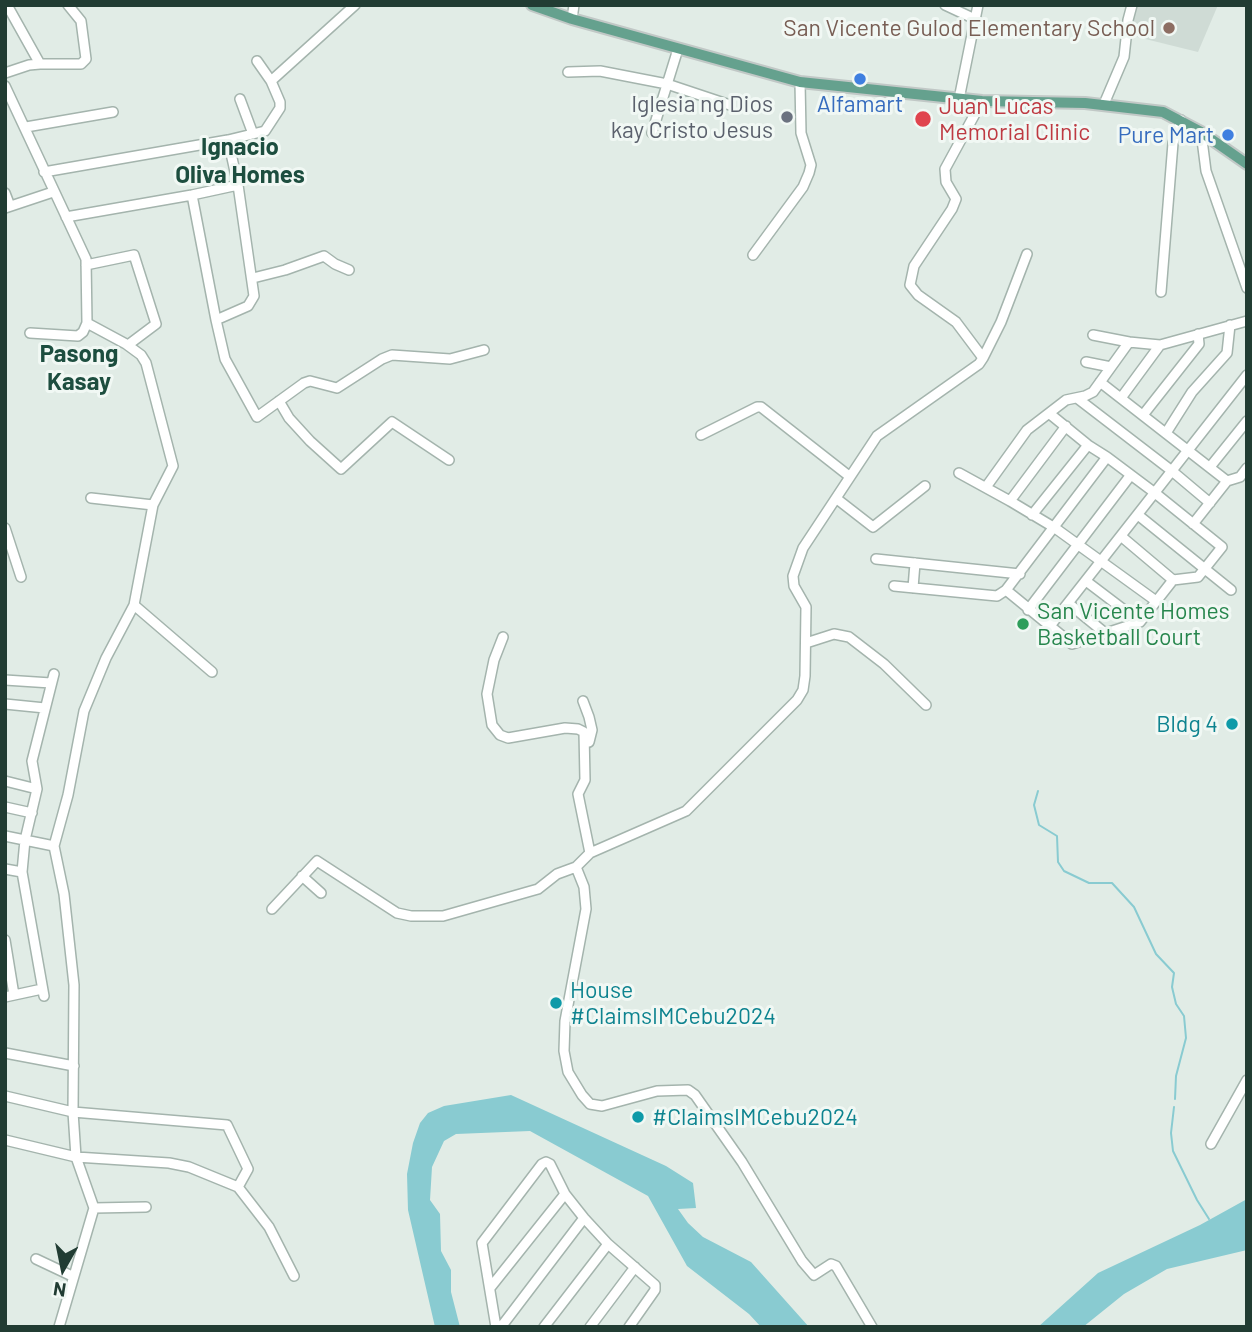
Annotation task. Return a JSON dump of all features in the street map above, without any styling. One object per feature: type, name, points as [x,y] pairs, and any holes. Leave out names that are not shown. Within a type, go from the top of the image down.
[{"type":"main road","points":[[531,5],[572,19],[800,82],[982,101],[1104,104],[1146,108],[1181,120],[1247,164]]},
{"type":"street","points":[[7,5],[40,64]]},
{"type":"street","points":[[5,73],[29,65],[81,64],[86,59],[81,21],[68,5]]},
{"type":"street","points":[[271,81],[355,5]]},
{"type":"street","points":[[572,19],[574,5]]},
{"type":"street","points":[[945,5],[977,20]]},
{"type":"street","points":[[959,99],[978,5]]},
{"type":"street","points":[[1104,104],[1124,57],[1132,5]]},
{"type":"street","points":[[652,134],[678,49]]},
{"type":"street","points":[[44,172],[265,131],[279,108],[279,95],[257,61]]},
{"type":"street","points":[[568,72],[600,71],[667,84],[730,105]]},
{"type":"street","points":[[753,256],[803,187],[809,173],[811,165],[801,133],[800,82]]},
{"type":"street","points":[[5,86],[86,259],[87,323],[83,332],[78,337],[30,333]]},
{"type":"street","points":[[240,99],[253,134]]},
{"type":"street","points":[[982,101],[945,169],[946,182],[956,199],[914,266],[910,285],[918,295],[956,321],[983,358]]},
{"type":"street","points":[[26,127],[113,112]]},
{"type":"street","points":[[1161,292],[1173,143],[1181,120]]},
{"type":"street","points":[[1201,132],[1206,171],[1247,288]]},
{"type":"street","points":[[216,320],[248,306],[254,296],[238,185],[228,140]]},
{"type":"street","points":[[66,216],[238,185]]},
{"type":"street","points":[[5,193],[8,207],[53,192]]},
{"type":"street","points":[[192,195],[225,359],[257,417],[304,383],[310,381],[337,388],[392,355],[450,359],[484,351]]},
{"type":"street","points":[[272,909],[317,861],[397,913],[443,916],[538,889],[557,874],[576,867],[590,853],[686,811],[803,690],[806,676],[806,607],[794,586],[795,566],[803,548],[877,436],[979,364],[1001,322],[1027,254]]},
{"type":"street","points":[[86,265],[134,255],[156,324],[128,345]]},
{"type":"street","points":[[253,278],[324,256],[349,270]]},
{"type":"street","points":[[1093,334],[1160,345],[1247,321]]},
{"type":"street","points":[[59,1327],[94,1208],[76,1157],[73,1112],[74,985],[64,894],[54,846],[68,795],[84,711],[106,658],[134,605],[153,505],[172,471],[173,459],[146,363],[141,355],[87,323]]},
{"type":"street","points":[[1166,433],[1192,392],[1227,354],[1230,325]]},
{"type":"street","points":[[1143,415],[1199,344],[1198,334]]},
{"type":"street","points":[[986,487],[1027,430],[1066,400],[1093,392],[1129,342]]},
{"type":"street","points":[[1121,398],[1160,345]]},
{"type":"street","points":[[1086,362],[1111,367]]},
{"type":"street","points":[[1050,626],[1247,376]]},
{"type":"street","points":[[1100,382],[1227,481]]},
{"type":"street","points":[[1077,398],[1210,503]]},
{"type":"street","points":[[279,401],[289,418],[341,469],[392,422],[449,460]]},
{"type":"street","points":[[701,435],[761,407],[849,476]]},
{"type":"street","points":[[1050,414],[1222,547],[1198,578],[1173,580],[1122,537]]},
{"type":"street","points":[[1210,467],[1247,421]]},
{"type":"street","points":[[1010,501],[1066,426]]},
{"type":"street","points":[[1032,514],[1088,445]]},
{"type":"street","points":[[894,586],[997,596],[1006,590],[1020,573],[1107,457]]},
{"type":"street","points":[[1193,524],[1227,481],[1240,477],[1247,468]]},
{"type":"street","points":[[959,473],[1055,528],[1156,601]]},
{"type":"street","points":[[1028,610],[1130,476]]},
{"type":"street","points":[[837,499],[873,527],[925,486]]},
{"type":"street","points":[[91,498],[153,505]]},
{"type":"street","points":[[1138,515],[1231,590]]},
{"type":"street","points":[[5,528],[20,572],[7,567]]},
{"type":"street","points":[[876,559],[1020,573]]},
{"type":"street","points":[[913,588],[915,563]]},
{"type":"street","points":[[1006,590],[1072,644],[1140,622],[1173,580]]},
{"type":"street","points":[[1086,581],[1140,622]]},
{"type":"street","points":[[1069,603],[1105,633]]},
{"type":"street","points":[[134,605],[212,672]]},
{"type":"street","points":[[806,643],[834,634],[849,637],[884,664],[926,705]]},
{"type":"street","points":[[503,637],[494,660],[487,694],[492,725],[500,735],[508,738],[565,728],[578,729],[586,736],[585,780],[579,794],[590,853]]},
{"type":"street","points":[[5,680],[52,679],[32,761],[37,789],[25,840],[22,872],[43,992],[10,996],[5,940]]},
{"type":"street","points":[[583,701],[592,730],[586,746]]},
{"type":"street","points":[[5,704],[45,708]]},
{"type":"street","points":[[5,781],[37,789]]},
{"type":"street","points":[[5,807],[32,813]]},
{"type":"street","points":[[5,836],[54,846]]},
{"type":"street","points":[[576,867],[584,887],[586,909],[565,1021],[564,1051],[568,1072],[582,1095],[590,1104],[602,1106],[657,1091],[688,1090],[695,1095],[742,1161],[802,1261],[814,1275],[831,1265],[835,1266],[872,1327]]},
{"type":"street","points":[[5,869],[22,872]]},
{"type":"street","points":[[302,876],[321,893]]},
{"type":"street","points":[[5,1053],[74,1066]]},
{"type":"street","points":[[1211,1144],[1247,1080]]},
{"type":"street","points":[[5,1096],[73,1112],[227,1125],[248,1169],[239,1186]]},
{"type":"street","points":[[5,1140],[76,1157],[169,1163],[189,1167],[239,1186],[269,1227],[294,1276]]},
{"type":"street","points":[[498,1327],[482,1243],[542,1164],[550,1164],[565,1194],[608,1244],[655,1284],[656,1288],[629,1327]]},
{"type":"street","points":[[490,1288],[565,1194]]},
{"type":"street","points":[[94,1208],[146,1207]]},
{"type":"street","points":[[498,1327],[584,1218]]},
{"type":"street","points":[[544,1327],[608,1244]]},
{"type":"street","points":[[36,1259],[72,1276]]},
{"type":"street","points":[[590,1327],[635,1267]]},
{"type":"shaded area","name":"San Vicente Gulod Elementary School","points":[[1135,5],[1218,5],[1198,52],[1129,35]]},
{"type":"water","points":[[511,1095],[666,1166],[693,1183],[696,1208],[678,1209],[688,1223],[703,1237],[751,1262],[809,1327],[761,1327],[749,1314],[687,1266],[648,1196],[530,1131],[456,1134],[444,1141],[432,1167],[430,1200],[440,1214],[441,1251],[451,1270],[451,1292],[460,1327],[435,1327],[408,1210],[407,1174],[413,1143],[420,1123],[428,1113],[444,1106]]},
{"type":"water","points":[[1247,1199],[1247,1250],[1167,1269],[1124,1294],[1083,1327],[1038,1327],[1098,1273],[1200,1225]]},
{"type":"waterway","points":[[1038,791],[1034,805],[1039,825],[1057,836],[1058,862],[1064,871],[1089,883],[1112,883],[1134,907],[1156,954],[1174,973],[1172,987],[1176,1004],[1184,1016],[1186,1038],[1176,1076],[1175,1099]]},
{"type":"waterway","points":[[1174,1107],[1171,1133],[1173,1151],[1209,1219]]},
{"type":"place","name":"San Vicente Gulod Elementary School","points":[[1169,28]]},
{"type":"place","name":"Alfamart","points":[[860,79]]},
{"type":"place","name":"Iglesia ng Dios kay Cristo Jesus","points":[[787,117]]},
{"type":"place","name":"Juan Lucas Memorial Clinic","points":[[923,119]]},
{"type":"place","name":"Pure Mart","points":[[1228,135]]},
{"type":"place","name":"San Vicente Homes Basketball Court","points":[[1023,624]]},
{"type":"place","name":"Bldg 4","points":[[1232,724]]},
{"type":"place","name":"House #ClaimsIMCebu2024","points":[[556,1003]]},
{"type":"place","name":"#ClaimsIMCebu2024","points":[[638,1117]]},
{"type":"district","name":"Ignacio Oliva Homes","points":[[240,161]]},
{"type":"district","name":"Pasong Kasay","points":[[79,368]]}]
